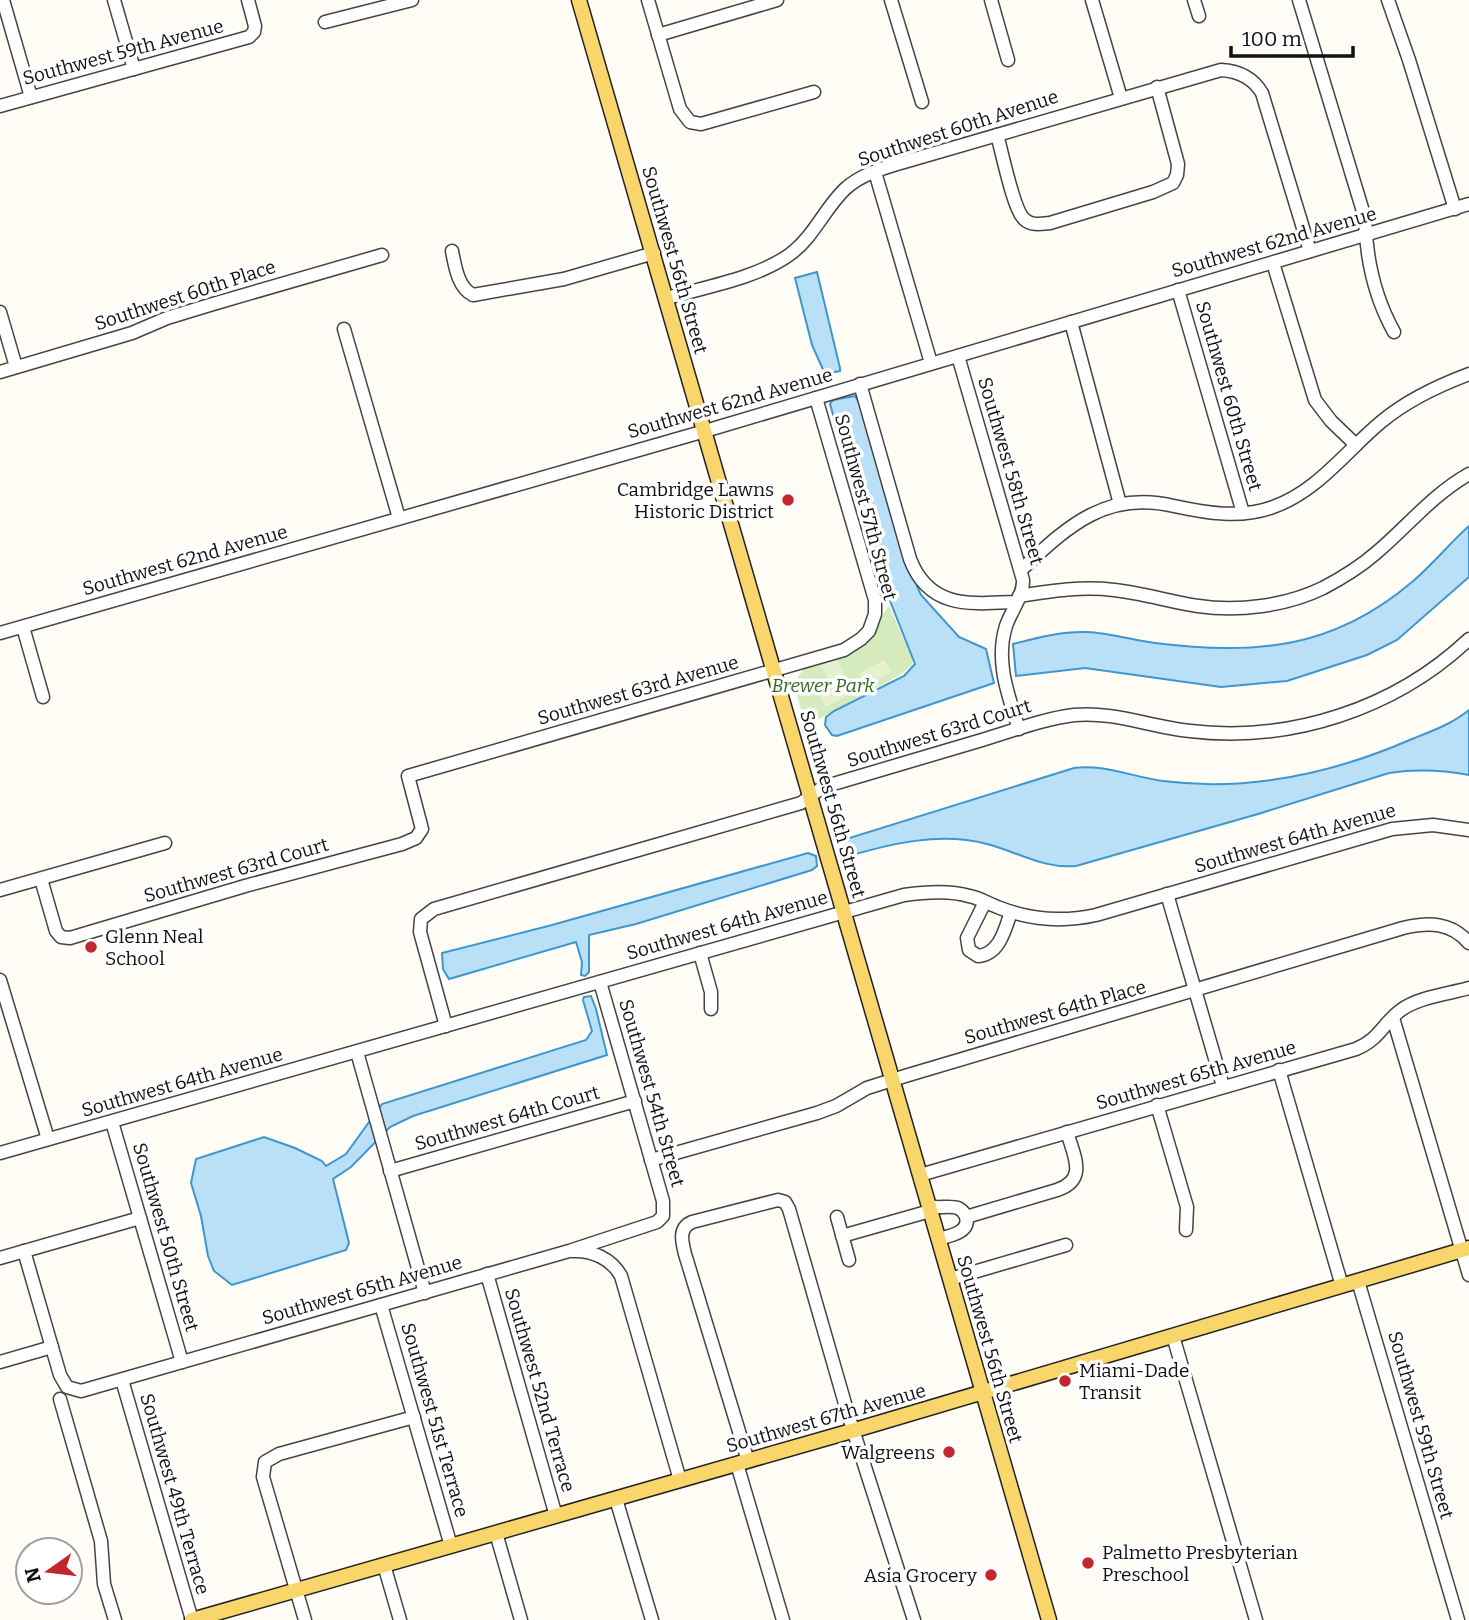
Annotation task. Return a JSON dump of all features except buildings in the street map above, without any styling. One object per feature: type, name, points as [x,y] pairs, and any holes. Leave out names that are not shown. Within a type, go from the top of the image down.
[{"type":"main road","name":"Southwest 56th Street","points":[[579,0],[1049,1620]]},
{"type":"main road","name":"Southwest 67th Avenue","points":[[200,1619],[855,1430],[1466,1249]]},
{"type":"street","points":[[3,0],[31,97]]},
{"type":"street","points":[[114,0],[134,69]]},
{"type":"street","name":"Southwest 59th Avenue","points":[[0,106],[246,38],[254,32],[248,0]]},
{"type":"street","points":[[325,22],[412,0]]},
{"type":"street","points":[[648,0],[678,106],[690,122],[701,124],[814,92]]},
{"type":"street","points":[[658,35],[777,0]]},
{"type":"street","points":[[891,0],[922,102]]},
{"type":"street","points":[[991,0],[1008,60]]},
{"type":"street","points":[[1092,0],[1121,98]]},
{"type":"street","points":[[1194,0],[1199,16]]},
{"type":"street","points":[[1299,0],[1365,218],[1366,250],[1381,304],[1394,332]]},
{"type":"street","points":[[1388,0],[1455,209]]},
{"type":"street","name":"Southwest 60th Avenue","points":[[667,298],[749,274],[786,257],[807,239],[843,191],[855,181],[875,172],[1221,70],[1237,73],[1260,89],[1310,251]]},
{"type":"street","points":[[997,135],[1017,207],[1026,221],[1050,223],[1153,192],[1175,181],[1177,159],[1157,87]]},
{"type":"street","points":[[875,172],[932,363]]},
{"type":"street","name":"Southwest 62nd Avenue","points":[[0,633],[705,431],[1469,204]]},
{"type":"street","points":[[452,251],[461,282],[471,295],[564,279],[653,253]]},
{"type":"street","name":"Southwest 60th Place","points":[[0,372],[132,333],[202,307],[382,256]]},
{"type":"street","points":[[1273,262],[1315,401],[1356,445]]},
{"type":"street","name":"Southwest 60th Street","points":[[1178,290],[1243,513]]},
{"type":"street","points":[[0,312],[16,367]]},
{"type":"street","points":[[1071,322],[1121,504]]},
{"type":"street","points":[[344,329],[399,519]]},
{"type":"street","name":"Southwest 58th Street","points":[[958,356],[1021,570],[1023,587],[1004,632],[1002,660],[1006,686],[1019,729]]},
{"type":"street","points":[[1021,570],[1071,525],[1121,504],[1149,502],[1207,513],[1243,513],[1275,507],[1317,482],[1380,422],[1412,399],[1469,373]]},
{"type":"street","points":[[860,384],[910,559],[918,577],[941,596],[962,603],[1017,599],[1067,589],[1136,593],[1211,607],[1235,608],[1280,601],[1323,588],[1357,568],[1380,550],[1436,496],[1469,474]]},
{"type":"street","name":"Southwest 57th Street","points":[[816,398],[875,600],[871,627]]},
{"type":"street","points":[[23,627],[43,696]]},
{"type":"street","name":"Southwest 63rd Avenue","points":[[420,834],[422,825],[408,776],[844,650],[861,639],[871,627]]},
{"type":"street","name":"Southwest 63rd Court","points":[[446,1026],[422,942],[420,921],[425,914],[439,907],[801,803],[823,787],[1062,717],[1094,714],[1207,733],[1266,732],[1304,726],[1355,710],[1394,693],[1426,674],[1469,639]]},
{"type":"street","name":"Southwest 64th Avenue","points":[[0,1153],[904,895],[961,894],[1011,912],[1051,919],[1074,919],[1096,915],[1392,829],[1433,825],[1469,830]]},
{"type":"street","name":"Southwest 63rd Court","points":[[41,879],[55,928],[61,937],[72,937],[245,886],[402,844],[420,834]]},
{"type":"street","points":[[0,890],[164,844]]},
{"type":"street","points":[[1167,894],[1223,1086]]},
{"type":"street","points":[[985,902],[967,938],[970,950],[978,956],[986,955],[995,948],[1011,912]]},
{"type":"street","name":"Southwest 64th Place","points":[[651,1160],[817,1113],[864,1090],[892,1080],[1416,925],[1444,926],[1456,931],[1469,943]]},
{"type":"street","points":[[700,953],[711,992],[710,1009]]},
{"type":"street","points":[[0,980],[48,1139]]},
{"type":"street","name":"Southwest 54th Street","points":[[600,982],[663,1201],[663,1216]]},
{"type":"street","name":"Southwest 65th Avenue","points":[[920,1175],[1362,1046],[1379,1035],[1407,1006],[1469,988]]},
{"type":"street","points":[[1393,1018],[1466,1249],[1469,1275]]},
{"type":"street","points":[[357,1052],[425,1293]]},
{"type":"street","points":[[1279,1070],[1342,1286]]},
{"type":"street","name":"Southwest 64th Court","points":[[390,1171],[635,1101]]},
{"type":"street","points":[[1157,1105],[1187,1208],[1186,1230]]},
{"type":"street","name":"Southwest 50th Street","points":[[112,1122],[183,1362]]},
{"type":"street","points":[[966,1217],[1070,1184],[1077,1168],[1067,1132]]},
{"type":"street","points":[[783,1620],[682,1241],[684,1228],[692,1222],[771,1200],[783,1200],[789,1209],[914,1620]]},
{"type":"street","points":[[842,1236],[929,1209],[957,1208],[966,1217],[961,1233],[938,1240]]},
{"type":"street","name":"Southwest 65th Avenue","points":[[51,1347],[67,1387],[81,1391],[569,1251],[657,1222],[663,1216]]},
{"type":"street","points":[[837,1217],[849,1260]]},
{"type":"street","points":[[0,1258],[140,1218]]},
{"type":"street","points":[[950,1279],[1066,1245]]},
{"type":"street","points":[[0,1362],[51,1347],[24,1251]]},
{"type":"street","points":[[569,1251],[585,1252],[607,1260],[621,1276],[680,1480]]},
{"type":"street","name":"Southwest 52nd Terrace","points":[[487,1274],[556,1516]]},
{"type":"street","name":"Southwest 59th Street","points":[[1359,1281],[1458,1620]]},
{"type":"street","name":"Southwest 51st Terrace","points":[[381,1305],[451,1546]]},
{"type":"street","points":[[1173,1336],[1256,1620]]},
{"type":"street","name":"Southwest 49th Terrace","points":[[122,1380],[200,1619]]},
{"type":"street","points":[[60,1399],[101,1541],[104,1579],[115,1620]]},
{"type":"street","points":[[305,1620],[263,1477],[265,1462],[279,1454],[414,1417]]},
{"type":"street","points":[[616,1499],[652,1620]]},
{"type":"street","points":[[496,1533],[521,1620]]},
{"type":"street","points":[[384,1565],[400,1620]]},
{"type":"green space","name":"Brewer Park","points":[[889,606],[913,660],[911,666],[900,675],[806,726],[796,692],[798,676],[809,663],[874,628]]},
{"type":"green space","points":[[833,660],[837,661],[846,678],[832,685],[821,666]]},
{"type":"green space","points":[[884,660],[891,672],[866,686],[859,674]]},
{"type":"green space","points":[[845,682],[851,693],[826,707],[819,696]]},
{"type":"water","points":[[817,272],[840,368],[840,371],[825,374],[812,345],[795,278]]},
{"type":"water","points":[[855,396],[860,404],[905,559],[921,595],[959,637],[986,649],[994,683],[837,736],[832,735],[825,725],[826,717],[904,676],[915,664],[877,568],[830,404],[833,400]]},
{"type":"water","points":[[1469,526],[1469,577],[1397,640],[1367,655],[1287,681],[1221,687],[1085,668],[1016,676],[1013,644],[1059,634],[1095,633],[1155,643],[1226,648],[1259,647],[1322,634],[1352,622],[1382,605],[1412,582]]},
{"type":"water","points":[[1469,710],[1469,775],[1429,771],[1389,773],[1076,866],[1053,865],[987,844],[952,839],[900,843],[849,856],[838,852],[843,840],[1074,768],[1107,769],[1163,781],[1195,784],[1259,782],[1321,771],[1352,762],[1442,727]]},
{"type":"water","points":[[808,853],[816,856],[817,866],[812,870],[636,924],[589,935],[589,972],[585,976],[581,975],[582,962],[576,942],[449,979],[443,969],[442,953]]},
{"type":"water","points":[[591,996],[607,1055],[413,1116],[390,1127],[351,1167],[333,1179],[349,1243],[346,1250],[232,1285],[214,1271],[191,1183],[196,1159],[264,1137],[295,1148],[322,1161],[326,1166],[346,1154],[382,1104],[586,1040],[592,1031],[583,1000],[584,997]]},
{"type":"place","name":"Cambridge Lawns Historic District","points":[[788,500]]},
{"type":"place","name":"Glenn Neal School","points":[[91,947]]},
{"type":"place","name":"Miami-Dade Transit","points":[[1065,1381]]},
{"type":"place","name":"Walgreens","points":[[949,1452]]},
{"type":"place","name":"Palmetto Presbyterian Preschool","points":[[1088,1563]]},
{"type":"place","name":"Asia Grocery","points":[[991,1575]]}]
